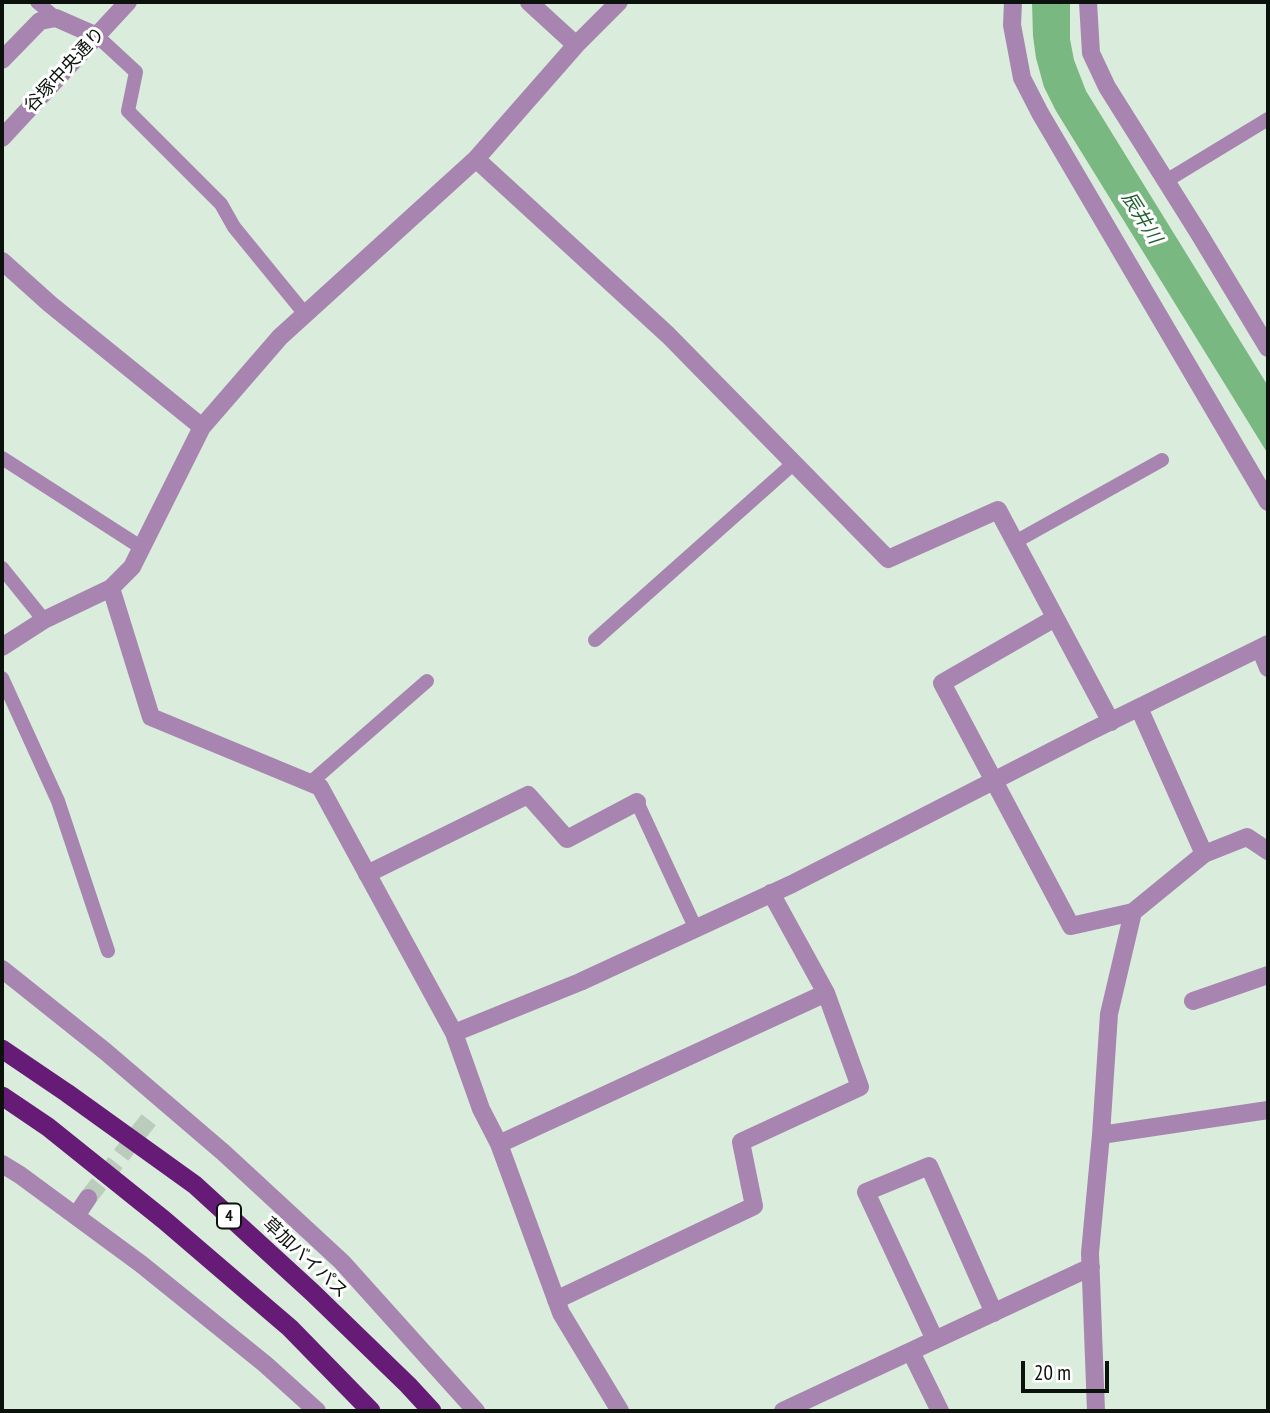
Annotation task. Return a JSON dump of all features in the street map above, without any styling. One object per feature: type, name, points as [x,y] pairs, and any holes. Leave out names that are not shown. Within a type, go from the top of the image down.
[{"type":"highway","name":"草加バイパス","points":[[2,1049],[195,1185],[323,1302],[432,1411]]},
{"type":"highway","points":[[2,1096],[48,1127],[290,1328],[371,1411]]},
{"type":"street","name":"谷塚中央通り","points":[[2,138],[128,2]]},
{"type":"street","points":[[529,2],[576,46]]},
{"type":"street","points":[[2,647],[44,620],[111,588],[131,567],[142,548],[202,427],[280,337],[476,159],[576,46],[619,2]]},
{"type":"street","points":[[1013,2],[1012,25],[1022,78],[1268,502]]},
{"type":"street","points":[[1088,2],[1091,53],[1107,88],[1263,327],[1268,348]]},
{"type":"street","points":[[2,60],[40,21],[56,18],[97,36]]},
{"type":"street","points":[[476,159],[668,335],[888,559],[998,510],[1111,722]]},
{"type":"street","points":[[2,261],[50,304],[202,427]]},
{"type":"street","points":[[111,588],[151,717],[320,787],[454,1033],[481,1108],[499,1144],[561,1313],[620,1411]]},
{"type":"street","points":[[1055,618],[942,684],[1071,926],[1133,912],[1204,854],[1247,837],[1268,852]]},
{"type":"street","points":[[454,1033],[580,982],[771,893],[1264,646],[1268,668]]},
{"type":"street","points":[[1139,708],[1204,854]]},
{"type":"street","points":[[367,874],[528,796],[567,839],[637,802]]},
{"type":"street","points":[[556,1300],[754,1206],[741,1142],[860,1087],[826,993],[771,893]]},
{"type":"street","points":[[1096,1411],[1090,1253],[1109,1014],[1133,912]]},
{"type":"street","points":[[2,969],[106,1052],[159,1108],[224,1153],[342,1262],[476,1411]]},
{"type":"street","points":[[1193,1000],[1268,975]]},
{"type":"street","points":[[499,1144],[826,993]]},
{"type":"street","points":[[1101,1135],[1268,1110]]},
{"type":"street","points":[[2,1164],[141,1264],[265,1364],[317,1411]]},
{"type":"street","points":[[935,1340],[866,1192],[929,1166],[994,1313]]},
{"type":"street","points":[[76,1216],[88,1198]]},
{"type":"street","points":[[783,1411],[818,1404],[911,1352],[1091,1267]]},
{"type":"street","points":[[911,1352],[940,1411]]},
{"type":"lane","points":[[37,2],[56,18]]},
{"type":"lane","points":[[97,36],[136,72],[128,111],[221,204],[234,227],[305,314]]},
{"type":"lane","points":[[1166,181],[1268,119]]},
{"type":"lane","points":[[2,458],[142,548]]},
{"type":"lane","points":[[1015,542],[1162,460]]},
{"type":"lane","points":[[596,640],[794,463]]},
{"type":"lane","points":[[2,568],[44,620]]},
{"type":"lane","points":[[2,678],[58,801],[108,951]]},
{"type":"lane","points":[[310,783],[427,681]]},
{"type":"lane","points":[[637,802],[695,927]]},
{"type":"water","name":"辰井川","points":[[1032,2],[1070,2],[1070,39],[1074,60],[1086,91],[1268,386],[1268,454],[1056,111],[1044,87],[1036,58]]},
{"type":"tunnel","points":[[88,1198],[154,1113]]}]
